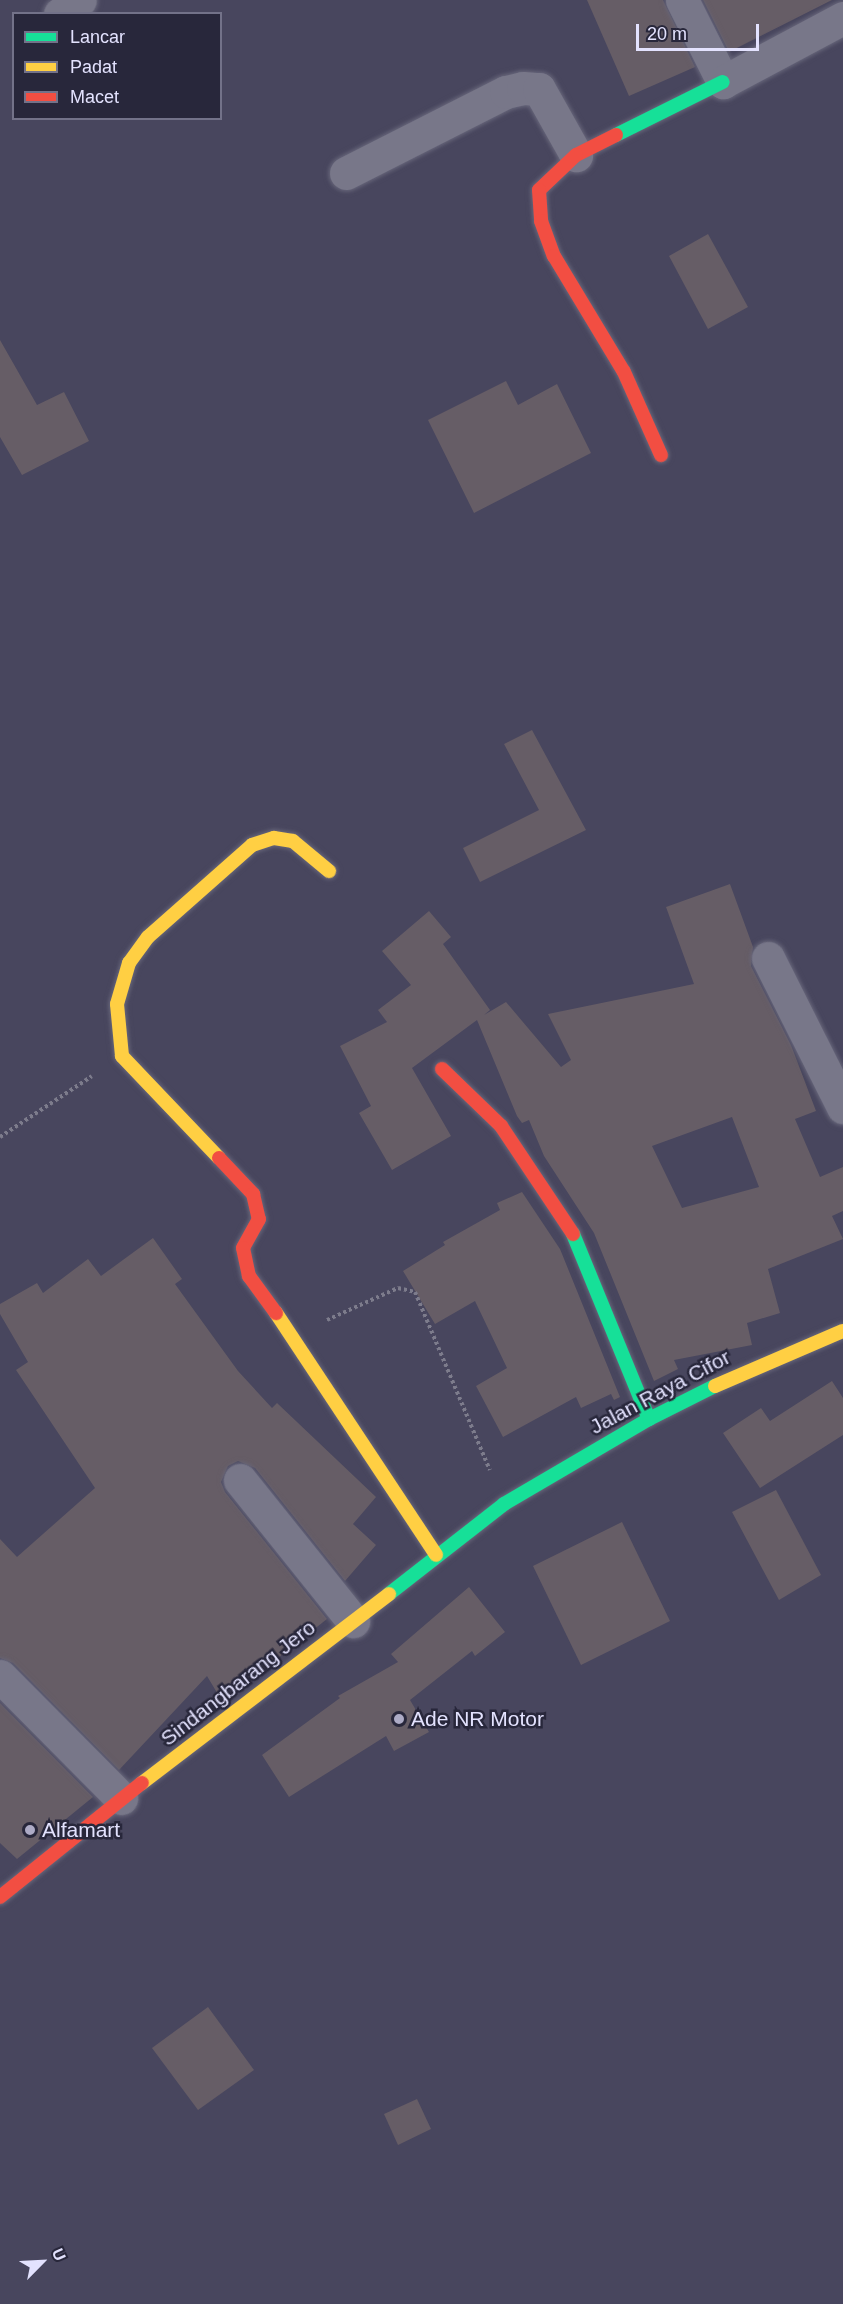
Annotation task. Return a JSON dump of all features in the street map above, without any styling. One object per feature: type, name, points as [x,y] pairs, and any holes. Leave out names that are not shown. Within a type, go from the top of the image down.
[{"type":"street","points":[[63,12],[80,0]]},
{"type":"street","points":[[682,0],[723,82]]},
{"type":"street","points":[[661,455],[624,372],[554,256],[541,221],[539,190],[576,155],[843,19]]},
{"type":"street","points":[[346,173],[506,92],[523,88],[539,89],[576,155]]},
{"type":"street","points":[[329,871],[293,841],[274,838],[252,845],[148,937],[129,963],[117,1004],[122,1056],[253,1194],[259,1219],[243,1248],[245,1267],[436,1555]]},
{"type":"street","points":[[768,958],[843,1107]]},
{"type":"street","points":[[442,1069],[501,1126],[577,1240],[649,1419]]},
{"type":"street","name":"Jalan Raya Cifor","points":[[504,1504],[649,1419],[753,1367],[843,1331]]},
{"type":"street","points":[[240,1480],[353,1621]]},
{"type":"street","name":"Sindangbarang Jero","points":[[0,1897],[121,1798],[504,1504]]},
{"type":"street","points":[[0,1676],[121,1798]]},
{"type":"path","points":[[0,1137],[122,1056]]},
{"type":"path","points":[[294,1338],[376,1296],[398,1288],[415,1292],[504,1504]]},
{"type":"building","points":[[587,0],[663,0],[695,67],[629,96]]},
{"type":"building","points":[[703,0],[832,0],[729,52]]},
{"type":"building","points":[[708,234],[748,307],[708,329],[669,256]]},
{"type":"building","points":[[0,340],[37,405],[64,392],[89,441],[22,475],[0,437]]},
{"type":"building","points":[[506,381],[518,405],[557,384],[591,453],[474,513],[428,420]]},
{"type":"building","points":[[532,730],[586,830],[480,882],[463,848],[539,810],[504,744]]},
{"type":"building","points":[[730,884],[753,947],[751,966],[791,1045],[816,1111],[795,1119],[820,1177],[843,1167],[843,1211],[832,1216],[843,1239],[768,1269],[780,1313],[747,1323],[752,1345],[674,1360],[678,1369],[654,1381],[594,1233],[544,1156],[529,1120],[522,1123],[517,1116],[477,1020],[412,1068],[451,1136],[392,1170],[359,1113],[371,1106],[340,1046],[387,1022],[378,1010],[411,985],[382,951],[429,911],[451,937],[443,944],[490,1010],[484,1015],[506,1002],[561,1067],[571,1060],[548,1014],[694,984],[666,907]],"holes":[[[732,1117],[759,1187],[682,1208],[652,1146]]]},
{"type":"building","points":[[522,1192],[560,1249],[620,1397],[614,1400],[611,1394],[581,1408],[576,1397],[503,1437],[476,1386],[507,1368],[475,1301],[435,1324],[403,1271],[445,1245],[443,1242],[500,1210],[497,1203]]},
{"type":"building","points":[[153,1238],[182,1279],[175,1284],[238,1371],[272,1408],[277,1403],[376,1497],[353,1524],[376,1545],[345,1581],[255,1468],[238,1461],[228,1466],[221,1482],[225,1492],[327,1619],[259,1673],[219,1696],[207,1676],[119,1770],[13,1663],[0,1658],[0,1539],[17,1557],[95,1488],[16,1370],[28,1362],[0,1314],[0,1304],[37,1283],[43,1293],[88,1259],[101,1276]]},
{"type":"building","points":[[832,1381],[843,1398],[843,1435],[760,1488],[723,1433],[761,1408],[770,1421]]},
{"type":"building","points":[[776,1490],[821,1575],[779,1600],[732,1512]]},
{"type":"building","points":[[622,1522],[670,1621],[581,1665],[533,1566]]},
{"type":"building","points":[[469,1587],[505,1632],[475,1656],[472,1651],[410,1700],[429,1732],[394,1751],[386,1736],[289,1797],[262,1755],[340,1698],[338,1696],[398,1662],[391,1654]]},
{"type":"building","points":[[0,1703],[93,1797],[17,1859],[0,1843]]},
{"type":"building","points":[[208,2007],[254,2070],[198,2110],[152,2048]]},
{"type":"building","points":[[417,2099],[431,2129],[398,2145],[384,2114]]},
{"type":"traffic: fast","points":[[616,135],[723,82]]},
{"type":"traffic: fast","points":[[573,1234],[649,1419]]},
{"type":"traffic: fast","points":[[389,1594],[504,1504],[649,1419],[715,1386]]},
{"type":"traffic: slow","points":[[219,1158],[122,1056],[117,1004],[129,963],[148,937],[252,845],[274,838],[293,841],[329,871]]},
{"type":"traffic: slow","points":[[276,1313],[436,1555]]},
{"type":"traffic: slow","points":[[715,1386],[843,1331]]},
{"type":"traffic: slow","points":[[142,1783],[389,1594]]},
{"type":"traffic: jam","points":[[616,135],[576,155],[539,190],[541,221],[554,256],[624,372],[661,455]]},
{"type":"traffic: jam","points":[[442,1069],[501,1126],[573,1234]]},
{"type":"traffic: jam","points":[[219,1158],[253,1194],[259,1219],[243,1248],[249,1276],[276,1313]]},
{"type":"traffic: jam","points":[[0,1897],[142,1783]]},
{"type":"place","name":"Ade NR Motor","points":[[399,1719]]},
{"type":"place","name":"Alfamart","points":[[30,1830]]}]
